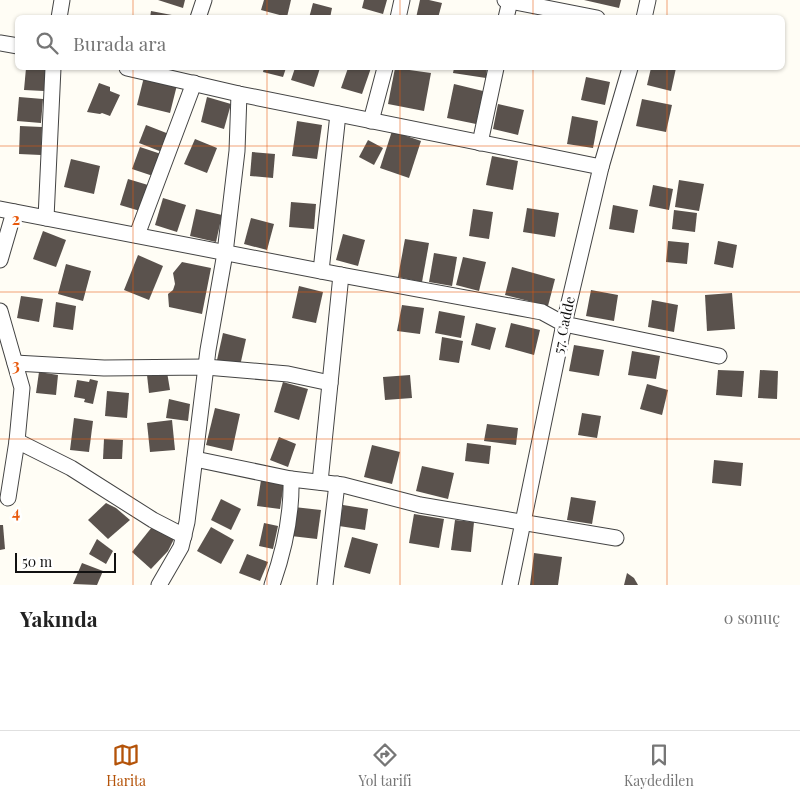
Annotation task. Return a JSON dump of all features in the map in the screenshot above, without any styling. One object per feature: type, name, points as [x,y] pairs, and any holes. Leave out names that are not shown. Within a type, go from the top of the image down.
[{"type":"street","points":[[60,15],[62,0]]},
{"type":"street","points":[[199,15],[204,0]]},
{"type":"street","points":[[399,15],[402,0]]},
{"type":"street","points":[[506,15],[507,0],[582,15]]},
{"type":"street","points":[[645,15],[648,0]]},
{"type":"street","points":[[0,43],[15,46]]},
{"type":"street","points":[[46,218],[53,70]]},
{"type":"street","points":[[148,70],[179,73],[194,83],[239,94],[601,167]]},
{"type":"street","points":[[371,121],[384,70]]},
{"type":"street","points":[[480,143],[496,70]]},
{"type":"street","name":"57. Cadde","points":[[510,585],[564,324],[601,167],[629,70]]},
{"type":"street","points":[[136,235],[194,83]]},
{"type":"street","points":[[159,585],[181,547],[187,522],[206,367],[225,253],[237,151],[239,94]]},
{"type":"street","points":[[321,272],[338,114]]},
{"type":"street","points":[[0,260],[7,210],[321,272],[542,312],[564,324],[719,356]]},
{"type":"street","points":[[320,482],[340,275]]},
{"type":"street","points":[[0,311],[22,388],[17,441],[8,498]]},
{"type":"street","points":[[15,363],[104,368],[206,367],[288,374],[330,383]]},
{"type":"street","points":[[17,441],[71,468],[137,510],[184,536]]},
{"type":"street","points":[[195,459],[291,479],[337,484],[420,505],[616,538]]},
{"type":"street","points":[[272,585],[281,557],[291,500],[291,479]]},
{"type":"street","points":[[325,585],[337,484]]},
{"type":"building","points":[[158,0],[185,0],[183,8]]},
{"type":"building","points":[[264,0],[291,0],[287,15],[261,10]]},
{"type":"building","points":[[364,0],[387,0],[383,14],[362,8]]},
{"type":"building","points":[[420,0],[442,3],[439,15],[417,15]]},
{"type":"building","points":[[584,0],[621,0],[619,8]]},
{"type":"building","points":[[313,3],[332,8],[331,15],[310,15]]},
{"type":"building","points":[[151,11],[172,15],[150,15]]},
{"type":"building","points":[[26,70],[46,70],[44,91],[24,90]]},
{"type":"building","points":[[264,70],[285,70],[283,77],[263,72]]},
{"type":"building","points":[[294,70],[319,70],[314,87],[291,80]]},
{"type":"building","points":[[347,70],[370,70],[362,94],[341,88]]},
{"type":"building","points":[[395,70],[431,73],[424,111],[388,104]]},
{"type":"building","points":[[454,70],[487,70],[486,78],[453,73]]},
{"type":"building","points":[[651,70],[676,70],[671,91],[647,85]]},
{"type":"building","points":[[144,77],[177,85],[170,113],[137,105]]},
{"type":"building","points":[[586,77],[610,82],[605,105],[581,100]]},
{"type":"building","points":[[99,83],[110,87],[110,91],[120,95],[110,116],[102,113],[87,112]]},
{"type":"building","points":[[454,84],[483,91],[476,124],[447,118]]},
{"type":"building","points":[[19,97],[43,99],[41,123],[17,121]]},
{"type":"building","points":[[207,97],[231,104],[224,129],[201,122]]},
{"type":"building","points":[[642,99],[672,105],[666,132],[636,126]]},
{"type":"building","points":[[498,104],[524,110],[518,135],[493,129]]},
{"type":"building","points":[[572,116],[598,121],[593,148],[567,144]]},
{"type":"building","points":[[297,121],[322,125],[317,159],[292,156]]},
{"type":"building","points":[[146,125],[169,134],[162,152],[139,143]]},
{"type":"building","points":[[20,126],[42,127],[41,155],[19,154]]},
{"type":"building","points":[[392,131],[421,141],[409,178],[380,168]]},
{"type":"building","points":[[195,139],[217,148],[207,173],[184,164]]},
{"type":"building","points":[[368,140],[383,148],[374,165],[359,157]]},
{"type":"building","points":[[140,147],[161,154],[153,176],[132,169]]},
{"type":"building","points":[[252,152],[275,154],[273,178],[250,176]]},
{"type":"building","points":[[492,156],[518,161],[513,190],[486,185]]},
{"type":"building","points":[[71,159],[100,166],[94,194],[64,187]]},
{"type":"building","points":[[128,179],[148,185],[140,211],[120,205]]},
{"type":"building","points":[[679,180],[704,184],[699,211],[675,207]]},
{"type":"building","points":[[653,185],[673,189],[669,210],[649,206]]},
{"type":"building","points":[[163,198],[186,205],[177,232],[155,225]]},
{"type":"building","points":[[291,202],[316,204],[314,229],[289,227]]},
{"type":"building","points":[[613,205],[638,210],[634,233],[609,229]]},
{"type":"building","points":[[527,208],[559,213],[555,237],[523,232]]},
{"type":"building","points":[[196,209],[222,215],[216,242],[190,236]]},
{"type":"building","points":[[473,209],[493,212],[489,239],[469,236]]},
{"type":"building","points":[[674,210],[697,213],[695,232],[672,229]]},
{"type":"building","points":[[251,218],[274,224],[267,250],[244,244]]},
{"type":"building","points":[[43,231],[66,240],[56,267],[33,259]]},
{"type":"building","points":[[343,234],[365,240],[358,266],[336,260]]},
{"type":"building","points":[[405,239],[429,243],[422,282],[398,277]]},
{"type":"building","points":[[668,241],[689,243],[687,264],[666,262]]},
{"type":"building","points":[[718,241],[737,245],[733,268],[714,264]]},
{"type":"building","points":[[434,253],[457,257],[452,286],[429,282]]},
{"type":"building","points":[[138,255],[163,266],[149,300],[124,290]]},
{"type":"building","points":[[463,257],[486,262],[479,291],[456,285]]},
{"type":"building","points":[[182,262],[211,268],[202,314],[169,307],[168,294],[173,290],[175,284],[173,273]]},
{"type":"building","points":[[66,264],[91,271],[83,301],[58,294]]},
{"type":"building","points":[[512,267],[555,279],[548,306],[505,295]]},
{"type":"building","points":[[299,286],[323,292],[316,323],[292,318]]},
{"type":"building","points":[[591,290],[618,295],[614,321],[586,316]]},
{"type":"building","points":[[732,293],[735,329],[707,331],[705,295]]},
{"type":"building","points":[[21,296],[43,299],[39,322],[17,318]]},
{"type":"building","points":[[652,300],[678,305],[674,332],[648,327]]},
{"type":"building","points":[[56,302],[76,306],[73,330],[53,327]]},
{"type":"building","points":[[402,305],[424,308],[420,334],[397,331]]},
{"type":"building","points":[[439,311],[465,316],[461,338],[435,333]]},
{"type":"building","points":[[476,323],[496,328],[490,350],[471,345]]},
{"type":"building","points":[[511,323],[540,330],[534,355],[505,347]]},
{"type":"building","points":[[223,333],[246,339],[240,366],[217,360]]},
{"type":"building","points":[[442,337],[463,341],[459,363],[439,360]]},
{"type":"building","points":[[574,345],[604,350],[599,376],[569,371]]},
{"type":"building","points":[[632,351],[660,356],[656,379],[628,375]]},
{"type":"building","points":[[718,370],[744,371],[742,397],[716,395]]},
{"type":"building","points":[[760,370],[778,371],[777,399],[758,398]]},
{"type":"building","points":[[39,372],[58,375],[56,395],[36,393]]},
{"type":"building","points":[[167,372],[170,390],[149,393],[147,375]]},
{"type":"building","points":[[410,375],[412,398],[385,400],[383,377]]},
{"type":"building","points":[[90,379],[98,381],[93,404],[84,402],[85,399],[74,397],[77,380],[89,382]]},
{"type":"building","points":[[283,382],[308,389],[299,420],[274,412]]},
{"type":"building","points":[[647,384],[668,390],[662,415],[640,409]]},
{"type":"building","points":[[107,391],[129,393],[127,418],[105,416]]},
{"type":"building","points":[[169,399],[190,404],[188,421],[166,418]]},
{"type":"building","points":[[215,408],[240,414],[232,451],[206,445]]},
{"type":"building","points":[[582,413],[601,416],[597,438],[578,435]]},
{"type":"building","points":[[74,418],[93,421],[89,452],[70,450]]},
{"type":"building","points":[[172,420],[175,450],[150,452],[147,423]]},
{"type":"building","points":[[487,424],[518,428],[516,445],[484,441]]},
{"type":"building","points":[[279,437],[296,444],[288,467],[270,460]]},
{"type":"building","points":[[104,439],[123,440],[122,459],[103,459]]},
{"type":"building","points":[[467,443],[491,446],[489,464],[465,461]]},
{"type":"building","points":[[372,445],[400,452],[392,484],[364,477]]},
{"type":"building","points":[[714,460],[743,463],[741,486],[712,483]]},
{"type":"building","points":[[422,466],[454,473],[448,499],[416,491]]},
{"type":"building","points":[[261,480],[284,483],[280,509],[257,506]]},
{"type":"building","points":[[571,497],[596,501],[592,524],[567,520]]},
{"type":"building","points":[[221,499],[241,509],[231,530],[211,520]]},
{"type":"building","points":[[106,503],[116,508],[130,520],[108,539],[88,520]]},
{"type":"building","points":[[343,505],[368,509],[365,530],[339,526]]},
{"type":"building","points":[[294,507],[321,510],[317,539],[291,536]]},
{"type":"building","points":[[414,514],[444,519],[439,548],[409,543]]},
{"type":"building","points":[[455,520],[474,522],[471,552],[451,550]]},
{"type":"building","points":[[264,523],[278,526],[273,549],[259,546]]},
{"type":"building","points":[[0,525],[3,525],[5,549],[0,550]]},
{"type":"building","points":[[152,527],[174,539],[168,551],[151,569],[132,552]]},
{"type":"building","points":[[211,527],[234,540],[221,564],[197,551]]},
{"type":"building","points":[[352,537],[378,544],[370,574],[344,567]]},
{"type":"building","points":[[97,539],[113,551],[106,564],[89,554]]},
{"type":"building","points":[[534,553],[562,557],[558,585],[530,585]]},
{"type":"building","points":[[247,554],[268,562],[260,581],[239,573]]},
{"type":"building","points":[[82,563],[103,571],[97,585],[73,584]]},
{"type":"building","points":[[627,573],[634,578],[638,585],[624,585]]}]
